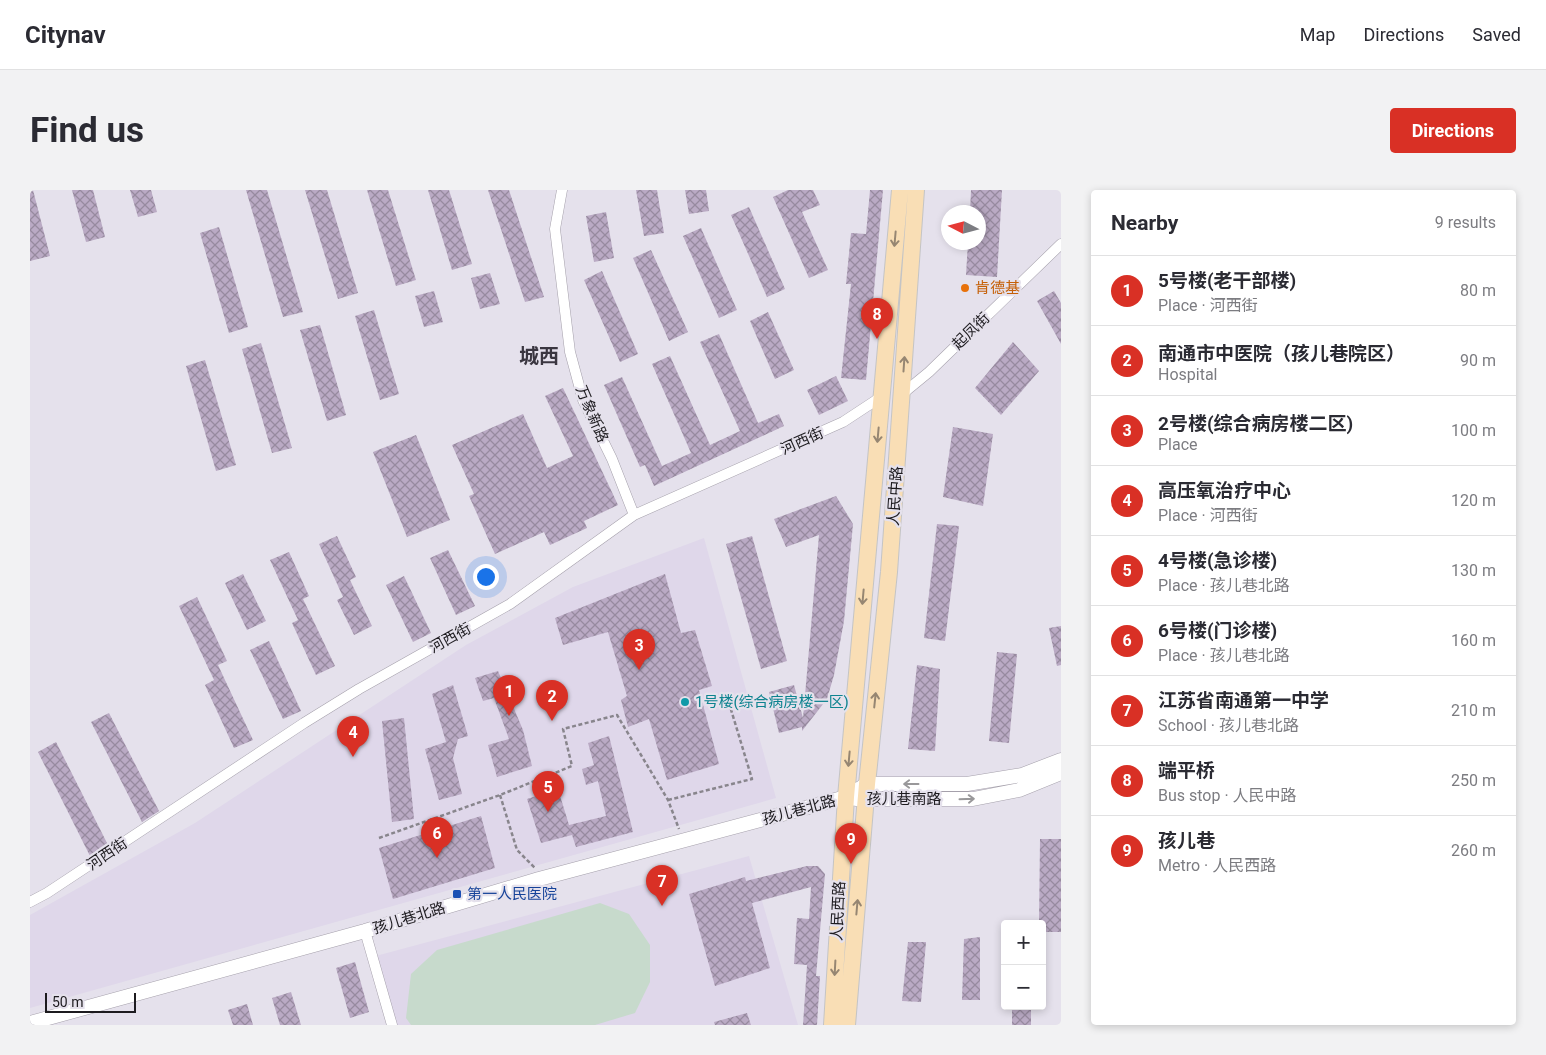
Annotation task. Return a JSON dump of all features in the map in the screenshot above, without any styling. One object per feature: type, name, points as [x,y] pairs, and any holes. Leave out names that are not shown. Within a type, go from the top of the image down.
[{"type":"main road","name":"人民中路","points":[[846,798],[900,190]]},
{"type":"main road","name":"人民中路","points":[[866,801],[889,572],[916,190]]},
{"type":"main road","name":"孩儿巷南路","points":[[846,798],[867,784],[967,784],[1022,775],[1061,760]]},
{"type":"main road","name":"孩儿巷南路","points":[[846,798],[866,801],[973,799],[1020,790],[1061,773]]},
{"type":"main road","name":"孩儿巷北路","points":[[30,1023],[365,931],[683,840],[846,798]]},
{"type":"main road","name":"人民西路","points":[[832,1025],[846,798]]},
{"type":"main road","name":"人民西路","points":[[847,1025],[866,801]]},
{"type":"street","name":"万象新路","points":[[562,190],[554,229],[570,352],[583,400],[612,459],[634,514]]},
{"type":"street","name":"起凤街","points":[[902,395],[929,372],[1061,244]]},
{"type":"street","name":"河西街","points":[[30,902],[47,893],[352,694],[510,604],[634,514],[843,422],[881,397]]},
{"type":"street","points":[[365,931],[392,1025]]},
{"type":"path","points":[[668,800],[752,779],[729,703]]},
{"type":"path","points":[[379,838],[500,795],[572,766],[563,729],[616,715],[668,800],[683,840]]},
{"type":"path","points":[[500,795],[517,850],[535,866],[539,880]]},
{"type":"shaded area","points":[[704,538],[776,798],[30,1008],[30,915],[195,823],[466,645],[573,587]]},
{"type":"shaded area","points":[[749,856],[798,1025],[392,1025],[372,957]]},
{"type":"green space","points":[[600,903],[629,914],[650,945],[650,982],[635,1013],[595,1025],[411,1025],[406,1018],[411,974],[437,950]]},
{"type":"building","points":[[33,190],[50,256],[30,261],[30,191]]},
{"type":"building","points":[[72,190],[93,190],[105,237],[86,242]]},
{"type":"building","points":[[130,190],[151,190],[157,212],[138,217]]},
{"type":"building","points":[[246,190],[267,190],[303,312],[283,317]]},
{"type":"building","points":[[305,190],[327,190],[358,293],[338,299]]},
{"type":"building","points":[[367,190],[388,190],[416,280],[396,286]]},
{"type":"building","points":[[428,190],[449,190],[472,264],[452,270]]},
{"type":"building","points":[[488,190],[509,190],[544,297],[525,302]]},
{"type":"building","points":[[636,190],[657,190],[664,233],[644,236]]},
{"type":"building","points":[[685,190],[706,190],[709,211],[689,214]]},
{"type":"building","points":[[788,190],[813,190],[820,205],[802,212],[828,270],[809,278],[773,197]]},
{"type":"building","points":[[870,190],[883,190],[866,380],[841,378],[851,284],[846,284],[851,233],[866,234]]},
{"type":"building","points":[[971,190],[1002,190],[997,277],[966,275],[968,250],[986,250],[986,205],[970,205]]},
{"type":"building","points":[[749,207],[785,289],[767,297],[731,215]]},
{"type":"building","points":[[606,212],[614,258],[594,262],[586,216]]},
{"type":"building","points":[[219,227],[248,327],[229,333],[200,233]]},
{"type":"building","points":[[701,228],[737,310],[719,318],[683,236]]},
{"type":"building","points":[[651,250],[688,332],[669,341],[633,258]]},
{"type":"building","points":[[602,271],[638,354],[620,362],[584,280]]},
{"type":"building","points":[[490,273],[500,304],[480,309],[471,278]]},
{"type":"building","points":[[434,291],[443,322],[424,327],[415,296]]},
{"type":"building","points":[[1054,291],[1061,303],[1061,344],[1037,301]]},
{"type":"building","points":[[374,310],[399,394],[380,400],[355,316]]},
{"type":"building","points":[[768,312],[794,370],[775,379],[750,321]]},
{"type":"building","points":[[320,325],[346,415],[327,421],[300,330]]},
{"type":"building","points":[[719,334],[758,423],[779,414],[784,426],[654,486],[645,465],[640,467],[604,385],[622,377],[662,466],[691,453],[652,364],[670,356],[710,445],[740,431],[700,342]]},
{"type":"building","points":[[1013,342],[1039,371],[1001,415],[975,388]]},
{"type":"building","points":[[261,343],[292,448],[272,453],[242,349]]},
{"type":"building","points":[[205,360],[236,465],[216,471],[186,366]]},
{"type":"building","points":[[836,376],[848,401],[819,415],[807,390]]},
{"type":"building","points":[[563,388],[618,505],[584,521],[587,528],[550,545],[544,532],[495,554],[469,496],[474,494],[452,445],[523,414],[547,468],[573,456],[545,396]]},
{"type":"building","points":[[953,427],[993,434],[983,506],[943,497]]},
{"type":"building","points":[[416,435],[450,520],[407,537],[373,452]]},
{"type":"building","points":[[836,496],[853,524],[844,621],[834,675],[827,699],[802,731],[802,727],[779,733],[769,692],[794,685],[803,718],[819,535],[786,547],[774,519]]},
{"type":"building","points":[[937,524],[959,526],[945,641],[924,638]]},
{"type":"building","points":[[337,536],[356,577],[350,580],[372,626],[354,635],[337,600],[343,597],[319,544]]},
{"type":"building","points":[[752,536],[787,661],[761,669],[726,544]]},
{"type":"building","points":[[448,550],[475,606],[456,615],[430,558]]},
{"type":"building","points":[[289,552],[309,596],[303,599],[335,666],[316,675],[292,623],[298,620],[270,560]]},
{"type":"building","points":[[243,574],[266,621],[247,630],[225,583]]},
{"type":"building","points":[[665,574],[681,633],[695,630],[712,686],[699,690],[719,764],[667,780],[649,719],[628,727],[621,700],[627,696],[608,632],[563,645],[555,618]]},
{"type":"building","points":[[404,576],[431,633],[413,642],[386,585]]},
{"type":"building","points":[[197,597],[227,661],[218,665],[253,740],[234,748],[205,685],[214,680],[179,606]]},
{"type":"building","points":[[1061,626],[1061,665],[1057,666],[1049,628]]},
{"type":"building","points":[[269,641],[301,711],[283,719],[250,650]]},
{"type":"building","points":[[997,652],[1017,654],[1009,743],[989,741]]},
{"type":"building","points":[[917,665],[940,669],[935,751],[908,749]]},
{"type":"building","points":[[498,671],[523,730],[532,766],[497,777],[488,745],[509,739],[494,698],[483,701],[475,678]]},
{"type":"building","points":[[453,685],[468,736],[458,739],[453,758],[462,794],[439,800],[425,749],[446,742],[432,694]]},
{"type":"building","points":[[109,713],[159,811],[142,822],[91,722]]},
{"type":"building","points":[[404,718],[414,819],[392,822],[382,721]]},
{"type":"building","points":[[609,736],[633,832],[576,847],[572,835],[541,843],[527,799],[558,789],[569,825],[606,816],[598,781],[586,785],[582,769],[594,765],[588,743]]},
{"type":"building","points":[[56,742],[108,845],[90,856],[38,752]]},
{"type":"building","points":[[481,816],[495,868],[393,899],[379,848]]},
{"type":"building","points":[[1040,839],[1061,839],[1061,932],[1046,932],[1046,920],[1039,920]]},
{"type":"building","points":[[807,866],[818,866],[825,874],[816,976],[820,976],[817,1025],[803,1025],[807,965],[794,964],[797,918],[809,919],[811,887],[752,903],[770,968],[715,986],[689,894],[745,877],[746,881]]},
{"type":"building","points":[[980,937],[980,1000],[962,1000],[964,939]]},
{"type":"building","points":[[908,942],[926,942],[921,1002],[902,1001]]},
{"type":"building","points":[[355,962],[369,1012],[350,1018],[336,968]]},
{"type":"building","points":[[291,992],[301,1025],[280,1025],[272,998]]},
{"type":"building","points":[[247,1004],[253,1025],[233,1025],[228,1010]]},
{"type":"building","points":[[1012,1010],[1031,1010],[1031,1025],[1012,1025]]},
{"type":"building","points":[[747,1013],[751,1025],[715,1025],[714,1022]]},
{"type":"place","name":"肯德基","points":[[965,288]]},
{"type":"place","name":"端平桥","points":[[877,339]]},
{"type":"place","name":"2号楼(综合病房楼二区)","points":[[639,670]]},
{"type":"place","name":"1号楼(综合病房楼一区)","points":[[685,702]]},
{"type":"place","name":"5号楼(老干部楼)","points":[[509,716]]},
{"type":"place","name":"南通市中医院（孩儿巷院区）","points":[[552,721]]},
{"type":"place","name":"高压氧治疗中心","points":[[353,757]]},
{"type":"place","name":"4号楼(急诊楼)","points":[[548,812]]},
{"type":"place","name":"6号楼(门诊楼)","points":[[437,858]]},
{"type":"place","name":"孩儿巷","points":[[851,864]]},
{"type":"place","name":"第一人民医院","points":[[457,894]]},
{"type":"place","name":"江苏省南通第一中学","points":[[662,906]]},
{"type":"district","name":"城西","points":[[539,356]]}]
